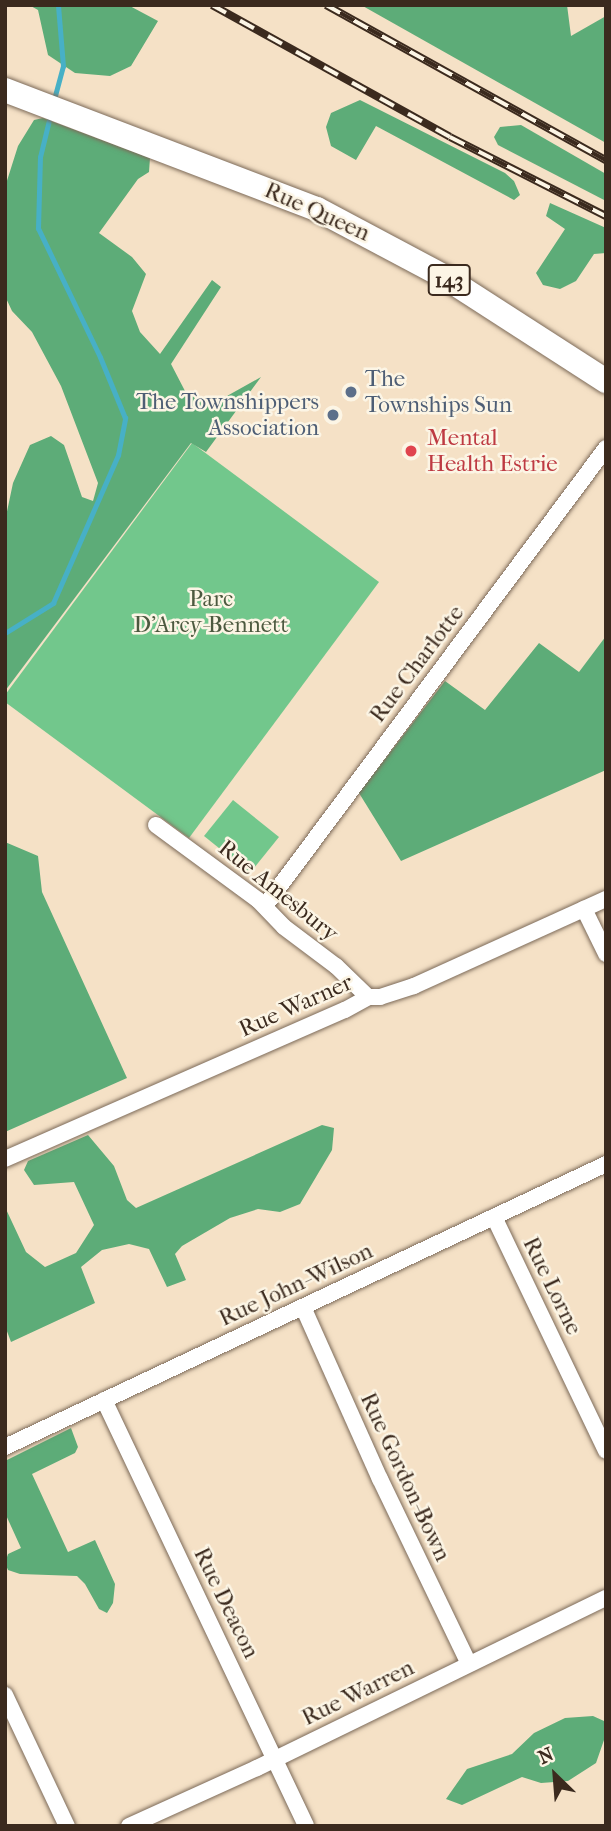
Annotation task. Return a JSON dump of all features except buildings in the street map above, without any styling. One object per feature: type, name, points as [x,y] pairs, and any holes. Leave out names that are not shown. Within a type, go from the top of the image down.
[{"type":"main road","name":"Rue Queen","points":[[5,90],[328,214],[443,276],[606,381]]},
{"type":"street","name":"Rue Charlotte","points":[[265,906],[606,448]]},
{"type":"street","name":"Rue Amesbury","points":[[156,825],[265,906],[284,927],[335,966],[368,997]]},
{"type":"street","name":"Rue Warner","points":[[5,1159],[345,1010],[368,997],[380,997],[414,986],[606,899]]},
{"type":"street","points":[[584,909],[606,954]]},
{"type":"street","name":"Rue John-Wilson","points":[[5,1447],[606,1164]]},
{"type":"street","name":"Rue Lorne","points":[[494,1217],[606,1451]]},
{"type":"street","name":"Rue Gordon-Bown","points":[[303,1307],[380,1479],[469,1664]]},
{"type":"street","name":"Rue Deacon","points":[[104,1400],[306,1826]]},
{"type":"street","name":"Rue Warren","points":[[129,1826],[275,1759],[606,1598]]},
{"type":"street","points":[[5,1695],[67,1826]]},
{"type":"green space","points":[[29,5],[128,5],[158,21],[131,66],[110,76],[75,73],[48,55],[38,10]]},
{"type":"green space","points":[[361,5],[567,5],[571,36],[606,16],[606,143]]},
{"type":"green space","points":[[360,100],[505,173],[514,181],[520,195],[514,200],[376,126],[356,160],[331,146],[326,127],[331,113]]},
{"type":"green space","points":[[43,118],[150,158],[149,172],[138,179],[99,233],[132,257],[146,274],[132,311],[140,332],[160,354],[212,280],[221,287],[171,364],[185,391],[201,400],[218,401],[261,377],[206,452],[191,443],[5,691],[5,521],[13,483],[30,445],[51,436],[64,445],[82,497],[93,501],[98,483],[61,386],[32,332],[12,311],[5,296],[5,187],[18,146],[34,120]]},
{"type":"green space","points":[[521,125],[606,174],[606,201],[498,145],[494,137],[500,127]]},
{"type":"green space","points":[[550,203],[606,228],[606,253],[594,254],[576,281],[560,289],[543,285],[536,273],[565,229],[546,216]]},
{"type":"green space","name":"Parc D'Arcy-Bennett","points":[[192,443],[379,582],[189,838],[5,702],[5,695]]},
{"type":"green space","points":[[606,636],[606,770],[401,861],[359,793],[445,681],[485,710],[539,643],[579,672]]},
{"type":"green space","points":[[233,800],[279,837],[250,873],[204,836]]},
{"type":"green space","points":[[5,842],[38,856],[42,892],[127,1078],[5,1132]]},
{"type":"green space","points":[[322,1125],[334,1128],[332,1150],[300,1204],[280,1212],[258,1209],[230,1218],[182,1246],[175,1254],[186,1280],[167,1287],[149,1249],[129,1244],[102,1250],[81,1267],[95,1303],[11,1342],[5,1326],[5,1207],[26,1252],[45,1267],[76,1253],[94,1225],[74,1182],[34,1185],[24,1170],[28,1161],[88,1135],[114,1166],[127,1200],[136,1208]]},
{"type":"green space","points":[[71,1428],[78,1447],[75,1453],[32,1474],[68,1552],[95,1540],[115,1584],[113,1603],[107,1613],[99,1609],[85,1584],[77,1576],[20,1574],[8,1570],[5,1563],[8,1554],[21,1548],[5,1513],[5,1461]]},
{"type":"green space","points":[[593,1716],[604,1721],[604,1740],[596,1763],[568,1781],[541,1783],[522,1777],[462,1805],[446,1799],[467,1769],[512,1754],[534,1733],[565,1718]]},
{"type":"waterway","points":[[53,103],[63,66],[58,5]]},
{"type":"waterway","points":[[5,633],[53,603],[118,455],[125,418],[100,357],[38,228],[40,157],[50,116]]},
{"type":"railway","points":[[212,5],[450,137],[606,216]]},
{"type":"railway","points":[[326,5],[606,160]]},
{"type":"place","name":"The Townships Sun","points":[[351,392]]},
{"type":"place","name":"The Townshippers Association","points":[[333,415]]},
{"type":"place","name":"Mental Health Estrie","points":[[411,451]]}]
